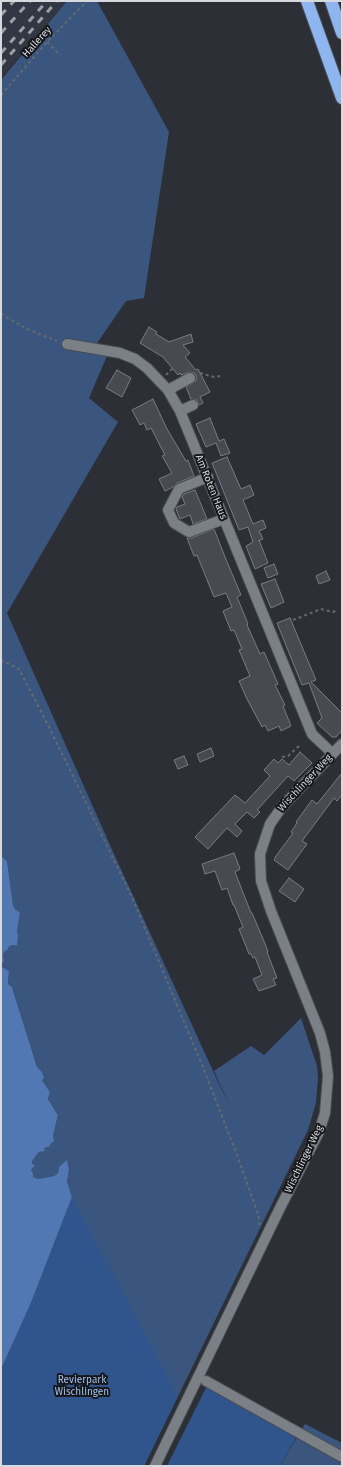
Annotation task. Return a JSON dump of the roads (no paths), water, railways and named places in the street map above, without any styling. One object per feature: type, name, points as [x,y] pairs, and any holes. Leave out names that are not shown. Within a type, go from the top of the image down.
[{"type":"highway","points":[[307,1],[342,98]]},
{"type":"highway","points":[[331,1],[342,33]]},
{"type":"street","name":"Am Roten Haus","points":[[67,344],[120,353],[135,359],[147,368],[168,390],[180,411],[208,477],[312,734],[332,753]]},
{"type":"street","points":[[168,390],[190,378]]},
{"type":"street","points":[[180,411],[193,404]]},
{"type":"street","points":[[208,477],[179,489],[168,510],[174,523],[189,532],[224,519]]},
{"type":"street","name":"Wischlinger Weg","points":[[154,1466],[280,1208],[319,1132],[325,1113],[328,1076],[325,1052],[320,1033],[271,911],[261,881],[260,854],[270,824],[282,807],[342,744]]},
{"type":"street","points":[[206,1381],[342,1457]]},
{"type":"railway","points":[[1,15],[14,1]]},
{"type":"railway","points":[[1,33],[30,1]]},
{"type":"railway","points":[[1,53],[47,1]]},
{"type":"railway","points":[[1,65],[57,1]]},
{"type":"park label","name":"Revierpark Wischlingen","points":[[82,1386]]}]
